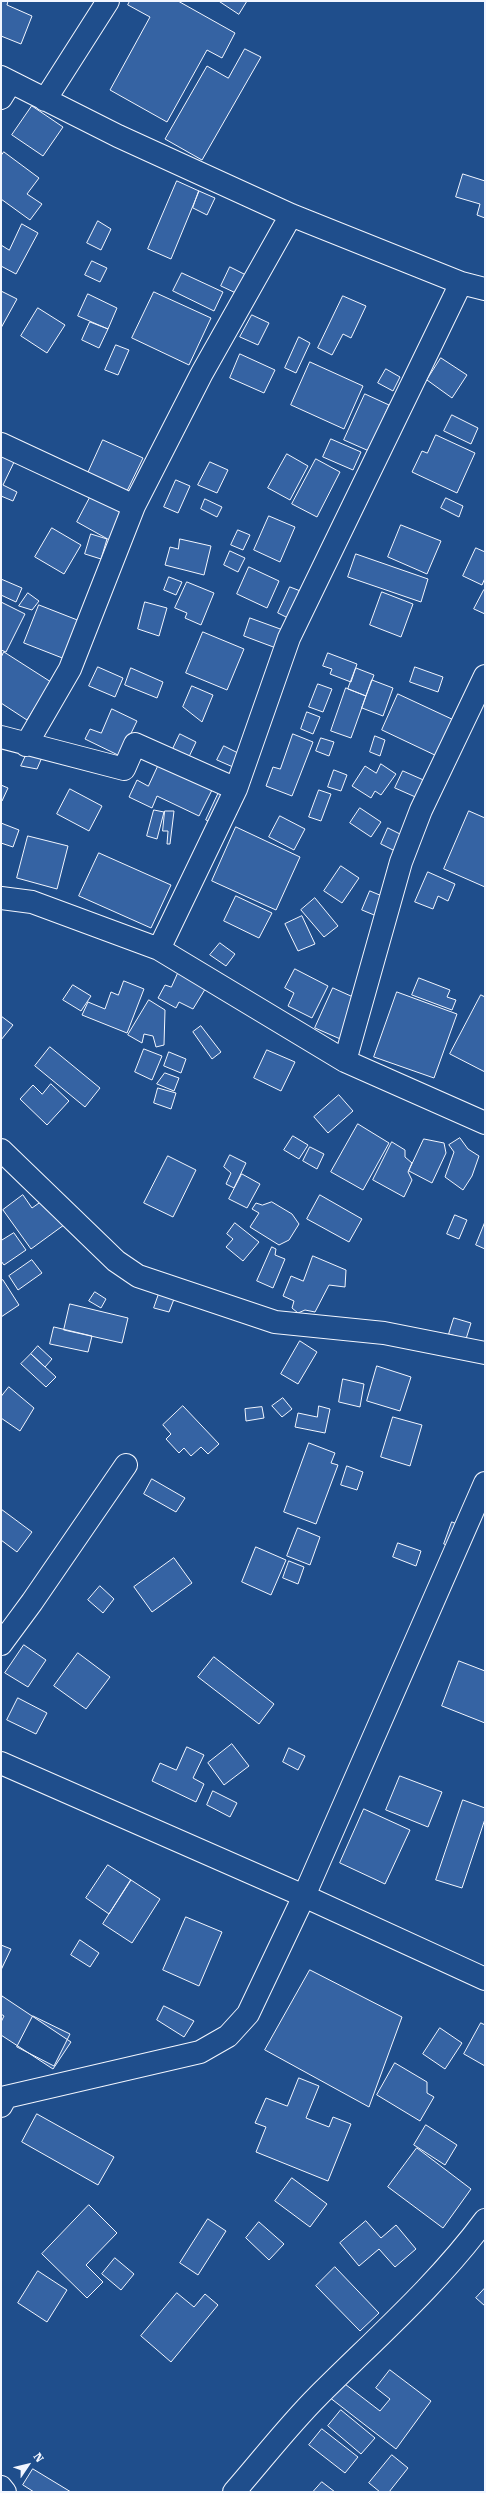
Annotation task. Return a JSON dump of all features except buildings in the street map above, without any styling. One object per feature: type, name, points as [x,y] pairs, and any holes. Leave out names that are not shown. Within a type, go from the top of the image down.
[{"type":"street","points":[[45,100],[108,1]]},
{"type":"street","points":[[4,85],[45,100],[291,215],[460,283],[485,289]]},
{"type":"street","points":[[26,745],[70,669],[134,506],[202,373],[291,215]]},
{"type":"street","points":[[159,949],[236,789],[288,638],[460,283]]},
{"type":"street","points":[[1,444],[134,506]]},
{"type":"street","points":[[345,1061],[401,862],[421,810],[485,676]]},
{"type":"street","points":[[1,737],[26,745],[124,769],[136,744],[236,789]]},
{"type":"street","points":[[1,898],[32,902],[159,949],[345,1061],[485,1123]]},
{"type":"street","points":[[1,1150],[116,1261],[138,1276],[275,1322],[384,1333],[485,1353]]},
{"type":"street","points":[[1,1644],[32,1602],[126,1465]]},
{"type":"street","points":[[3,2098],[200,2052],[228,2036],[248,2014],[304,1896],[485,1483]]},
{"type":"street","points":[[1,1763],[304,1896],[485,1979]]},
{"type":"street","points":[[234,2492],[317,2397],[354,2363],[467,2244],[485,2220]]},
{"type":"street","points":[[1,2487],[5,2492]]}]
